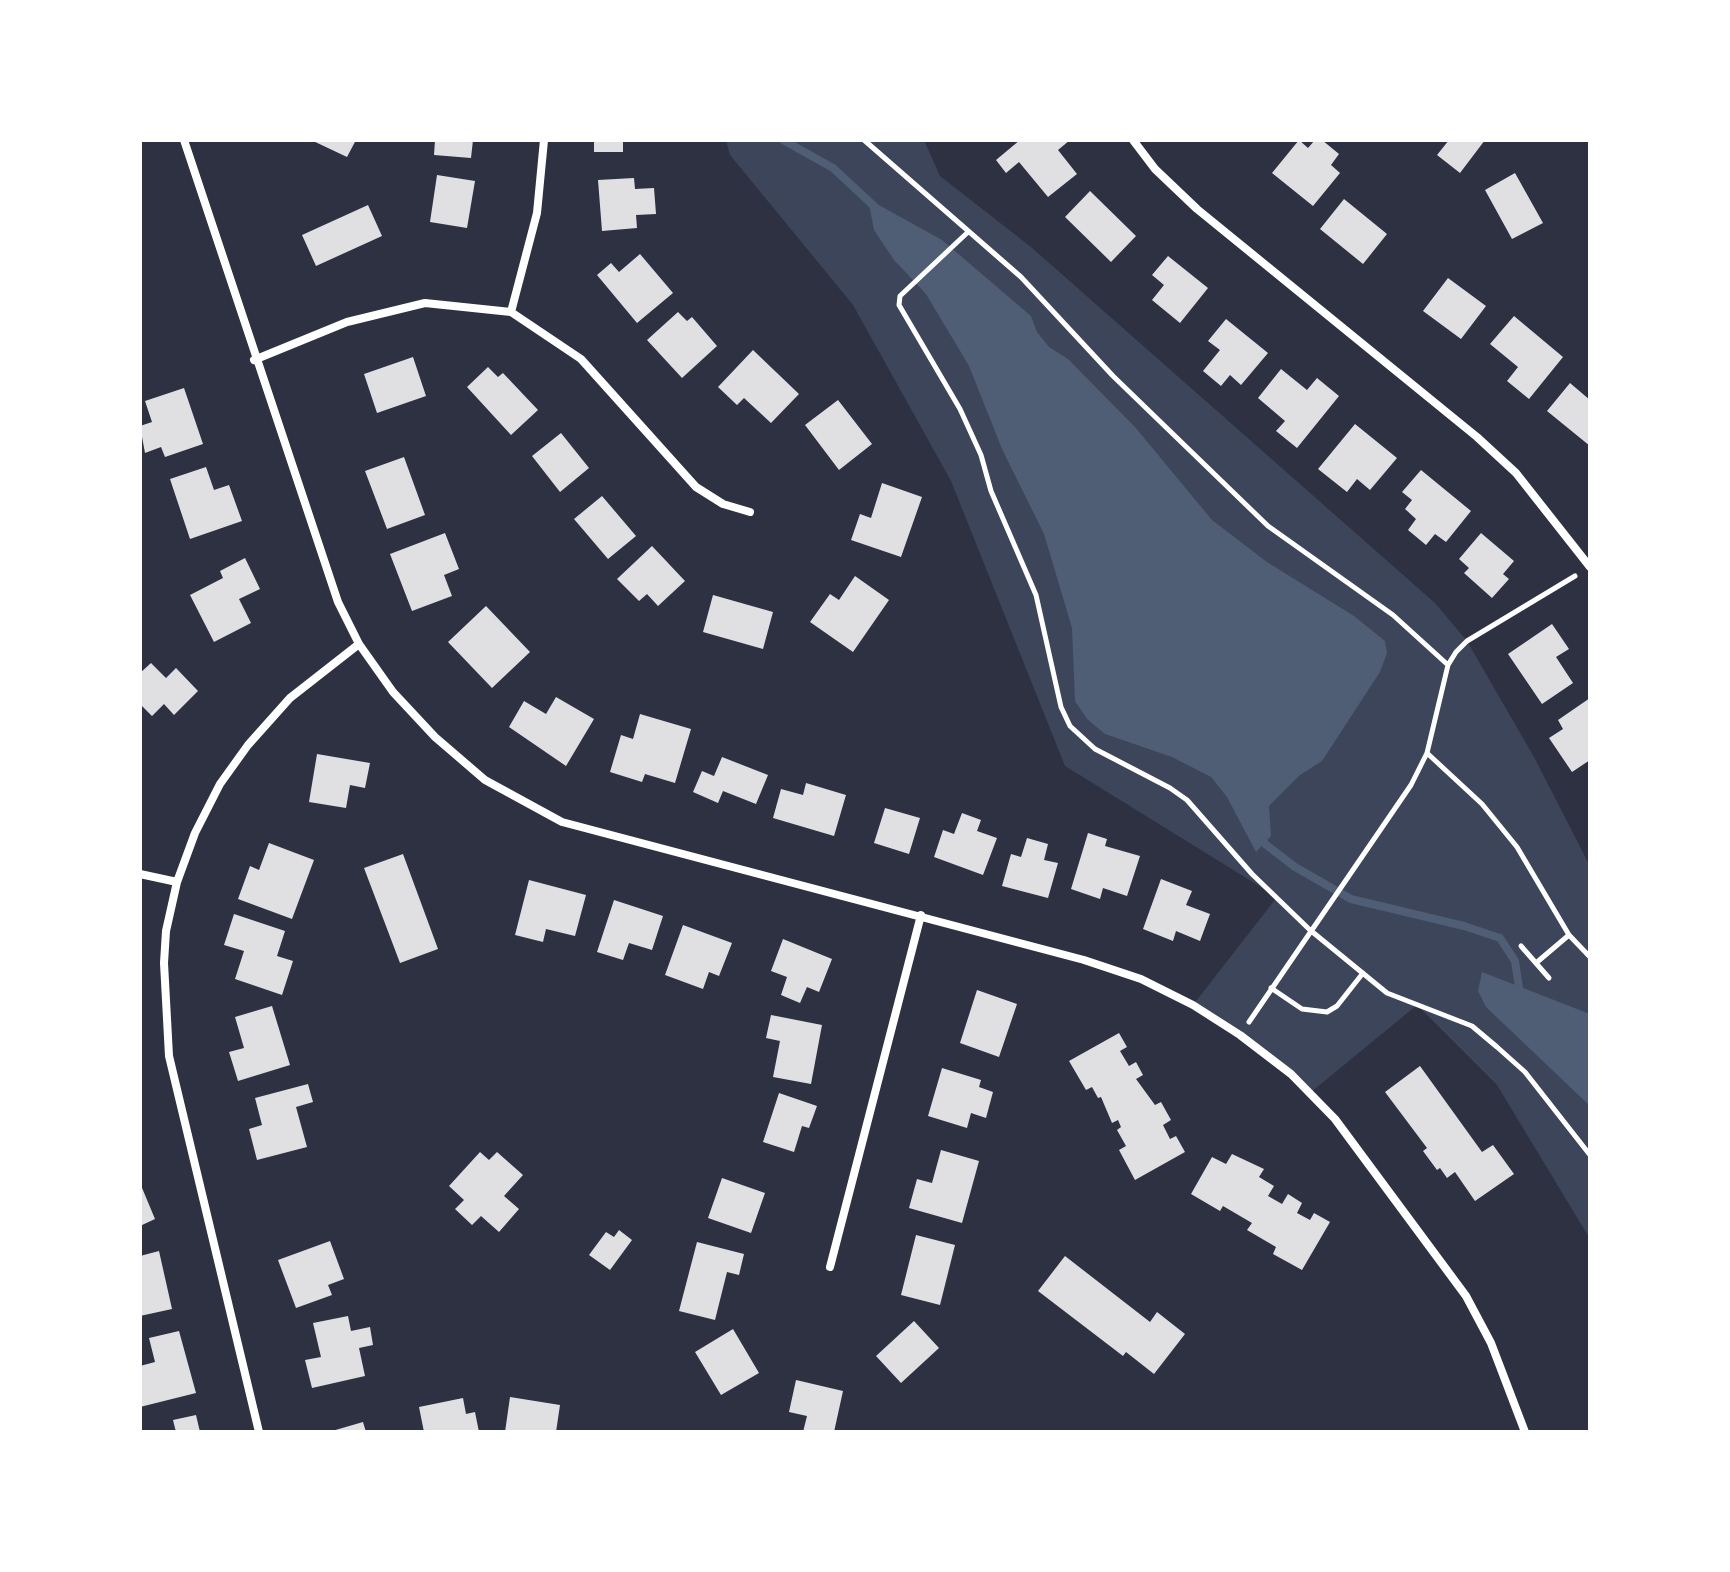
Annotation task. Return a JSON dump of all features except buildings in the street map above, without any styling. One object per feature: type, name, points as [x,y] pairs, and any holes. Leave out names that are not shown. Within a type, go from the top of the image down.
[{"type":"street","points":[[184,140],[318,549],[359,644],[393,692],[435,737],[485,780],[562,822],[921,915],[1141,979],[1193,1005],[1240,1035],[1291,1074],[1335,1119],[1466,1296],[1491,1343],[1525,1432]]},
{"type":"street","points":[[511,312],[537,213],[544,140]]},
{"type":"street","points":[[1133,140],[1155,169],[1197,209],[1507,464],[1548,509],[1590,567]]},
{"type":"street","points":[[254,360],[347,322],[425,303],[511,312],[581,359],[696,487],[723,504],[750,512]]},
{"type":"street","points":[[259,1432],[169,1056],[164,963],[166,931],[177,882],[195,833],[220,784],[248,745],[290,698],[359,644]]},
{"type":"street","points":[[140,874],[177,882]]},
{"type":"street","points":[[830,1267],[921,915]]},
{"type":"path","points":[[864,140],[1021,277],[1113,376],[1268,526],[1393,615],[1448,665]]},
{"type":"path","points":[[968,232],[905,292],[899,305],[972,434],[991,491],[1036,595],[1061,707],[1070,726],[1095,749],[1187,800],[1252,874],[1310,930],[1363,973],[1401,1000],[1472,1026],[1525,1072],[1590,1155]]},
{"type":"path","points":[[1240,1035],[1411,785],[1427,753],[1448,665],[1467,641],[1590,567]]},
{"type":"path","points":[[1427,753],[1482,804],[1517,847],[1569,935],[1590,957]]},
{"type":"path","points":[[1536,963],[1569,935]]},
{"type":"path","points":[[1521,946],[1549,978]]},
{"type":"path","points":[[1271,988],[1302,1009],[1327,1012],[1337,1006],[1363,973]]},
{"type":"shaded area","points":[[726,140],[924,140],[940,176],[1031,247],[1435,603],[1467,641],[1534,757],[1590,866],[1590,1239],[1497,1085],[1417,1005],[1310,1093],[1193,1005],[1277,897],[1065,766],[951,481],[853,305],[730,155]]},
{"type":"shaded area","points":[[868,199],[942,240],[1031,316],[1037,332],[1049,347],[1068,359],[1135,427],[1212,520],[1267,562],[1354,616],[1385,641],[1387,653],[1380,672],[1322,761],[1300,775],[1269,806],[1271,836],[1256,852],[1227,797],[1211,777],[1172,757],[1105,734],[1087,719],[1075,701],[1072,628],[1044,534],[1002,449],[969,366],[926,294],[894,260],[874,230]]},
{"type":"shaded area","points":[[1482,972],[1590,1014],[1590,1106],[1486,1007],[1478,991]]},
{"type":"waterway","points":[[783,140],[833,168],[875,207]]},
{"type":"waterway","points":[[1262,837],[1265,844],[1295,867],[1351,899],[1464,926],[1500,938],[1515,961],[1520,995]]}]
